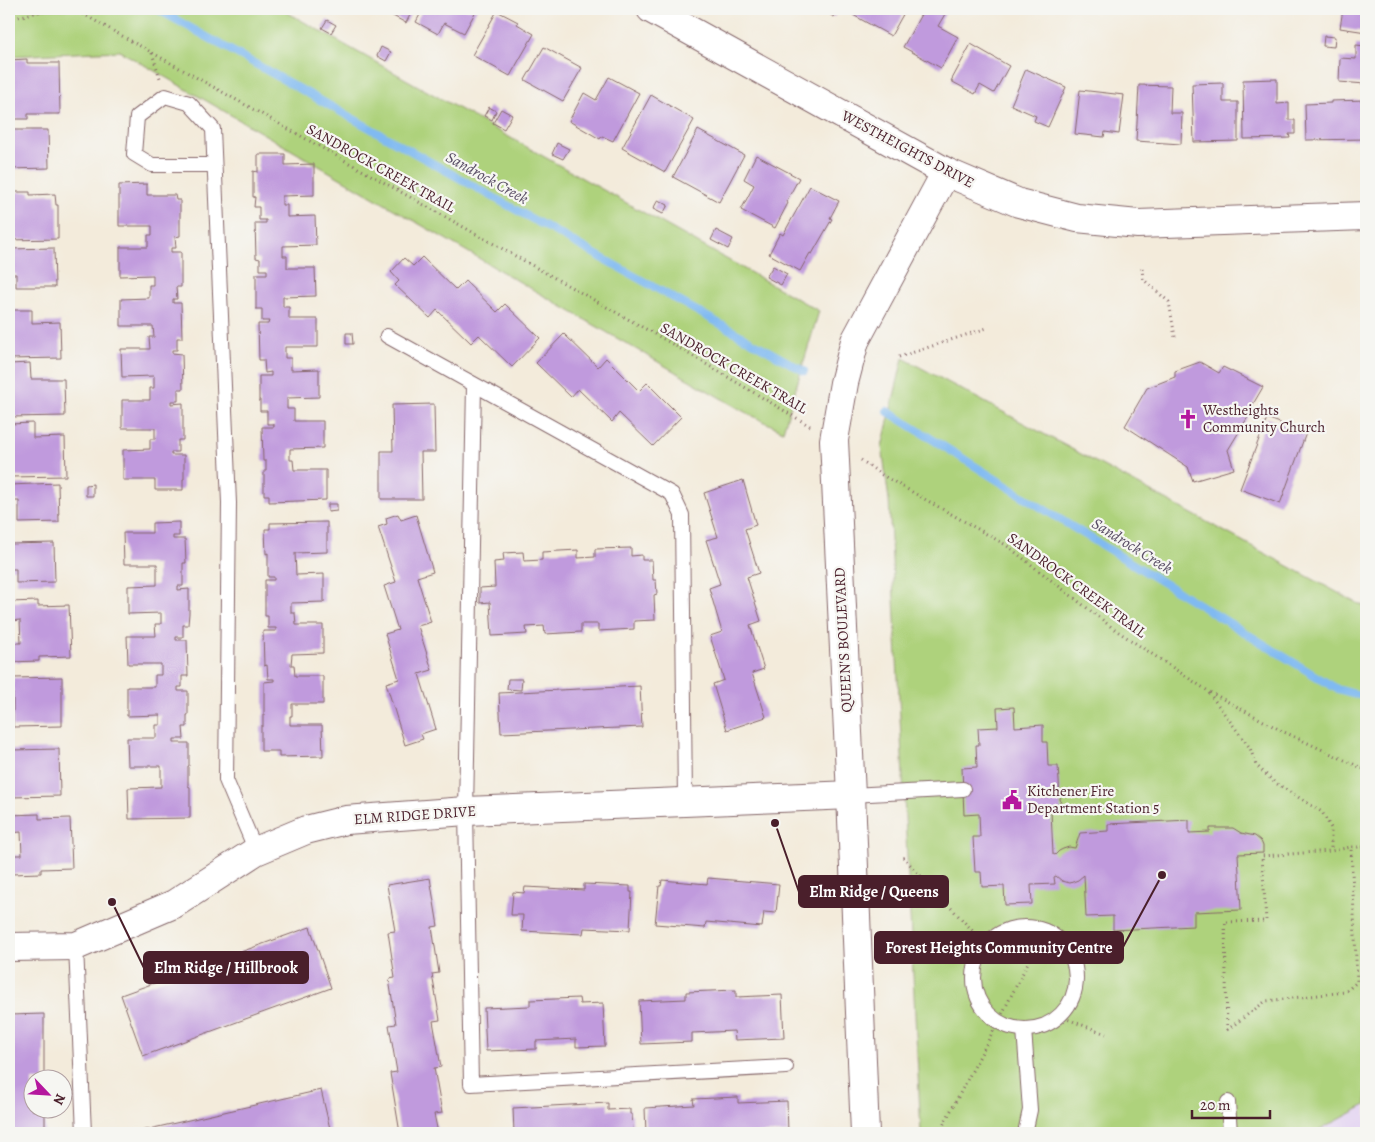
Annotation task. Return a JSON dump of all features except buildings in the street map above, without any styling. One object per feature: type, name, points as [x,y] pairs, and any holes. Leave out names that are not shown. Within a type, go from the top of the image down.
[{"type":"street","name":"WESTHEIGHTS DRIVE","points":[[651,9],[946,172],[1019,203],[1077,218],[1138,224],[1366,216]]},
{"type":"street","name":"QUEEN'S BOULEVARD","points":[[865,1133],[834,440],[844,383],[855,341],[946,172]]},
{"type":"street","name":"ELM RIDGE DRIVE","points":[[9,948],[76,946],[174,904],[256,851],[306,830],[346,820],[466,811],[851,795]]},
{"type":"lane","points":[[213,165],[152,165],[134,154],[137,117],[165,96],[189,103],[212,129],[228,503],[226,780],[256,851]]},
{"type":"lane","points":[[387,336],[672,494],[682,515],[685,802]]},
{"type":"lane","points":[[474,385],[466,811],[471,1084],[786,1067]]},
{"type":"lane","points":[[851,795],[963,789]]},
{"type":"lane","points":[[1017,927],[1030,927],[1044,931],[1057,938],[1069,951],[1075,966],[1076,984],[1070,1003],[1059,1016],[1042,1026],[1024,1029],[998,1022],[987,1013],[978,997],[974,980],[977,960],[986,945],[1000,933],[1017,927]]},
{"type":"lane","points":[[76,946],[84,1133]]},
{"type":"lane","points":[[1024,1029],[1030,1110],[1025,1133]]},
{"type":"lane","points":[[1228,1102],[1230,1133]]},
{"type":"path","points":[[9,19],[51,9]]},
{"type":"path","name":"SANDROCK CREEK TRAIL","points":[[74,9],[669,342],[834,440],[882,475],[1006,545],[1114,628],[1208,692],[1282,731],[1366,770]]},
{"type":"path","points":[[152,52],[165,96]]},
{"type":"path","points":[[1142,268],[1143,278],[1169,302],[1174,336]]},
{"type":"path","points":[[899,356],[987,328]]},
{"type":"path","points":[[1208,692],[1250,748],[1256,765],[1274,782],[1322,812],[1331,828],[1331,850]]},
{"type":"path","points":[[1351,847],[1357,982],[1346,992],[1266,1001],[1227,1030],[1226,922],[1266,921],[1262,856],[1351,847],[1366,847]]},
{"type":"path","points":[[902,857],[986,945]]},
{"type":"path","points":[[939,1133],[1044,931]]},
{"type":"path","points":[[1059,1016],[1106,1034]]},
{"type":"shaded area","points":[[1366,1105],[1366,1133],[1281,1133],[1318,1131]]},
{"type":"green space","points":[[9,9],[281,9],[819,311],[783,431],[743,411],[120,51],[9,56]]},
{"type":"green space","points":[[903,358],[1357,603],[1366,606],[1366,1105],[1318,1131],[1281,1133],[921,1133],[889,500],[882,447]]},
{"type":"waterway","name":"Sandrock Creek","points":[[157,9],[804,371]]},
{"type":"waterway","name":"Sandrock Creek","points":[[887,411],[1337,689],[1366,697]]},
{"type":"place","name":"Westheights Community Church","points":[[1188,419]]},
{"type":"place","name":"Kitchener Fire Department Station 5","points":[[1012,800]]},
{"type":"place","name":"Elm Ridge / Queens","points":[[775,823]]},
{"type":"place","name":"Forest Heights Community Centre","points":[[1162,875]]},
{"type":"place","name":"Elm Ridge / Hillbrook","points":[[112,902]]}]
